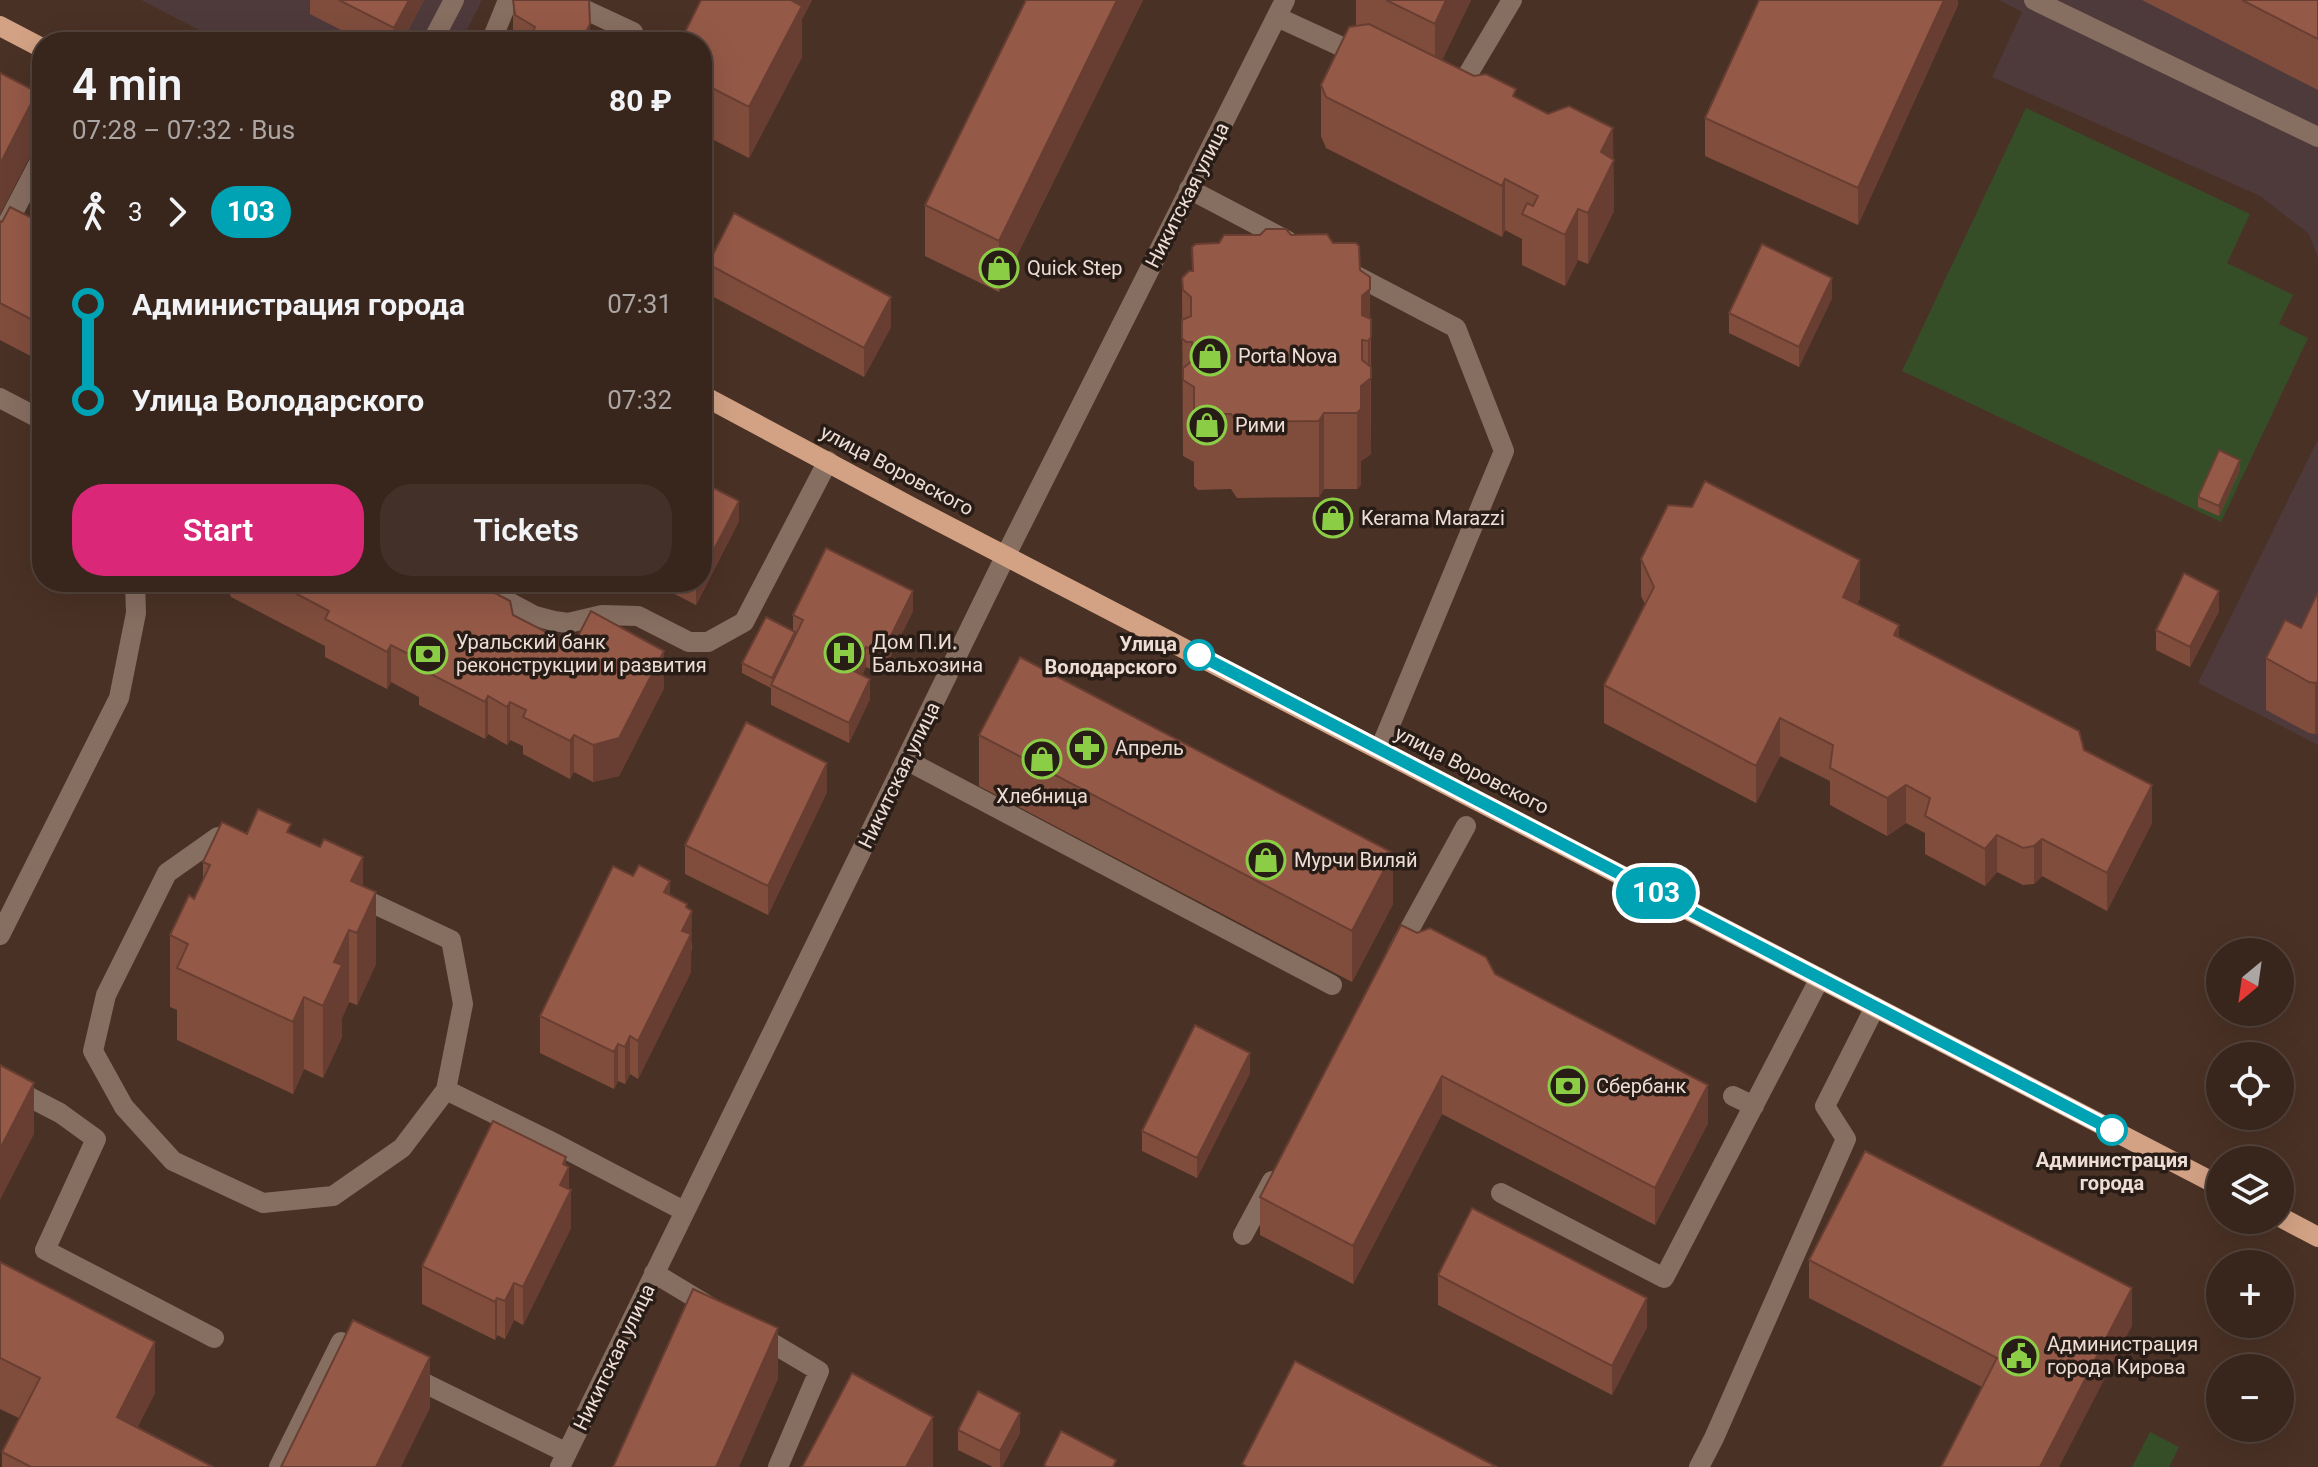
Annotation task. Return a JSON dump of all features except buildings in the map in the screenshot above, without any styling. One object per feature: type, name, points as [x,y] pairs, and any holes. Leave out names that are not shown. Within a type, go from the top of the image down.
[{"type":"main road","points":[[0,26],[32,43]]},
{"type":"main road","name":"улица Воровского","points":[[712,400],[915,509],[2206,1179]]},
{"type":"main road","points":[[2294,1224],[2318,1237]]},
{"type":"street","points":[[437,32],[454,0]]},
{"type":"street","points":[[495,32],[508,0]]},
{"type":"street","points":[[564,0],[633,32]]},
{"type":"street","points":[[1441,93],[1453,99],[1512,0]]},
{"type":"street","points":[[2034,0],[2318,137]]},
{"type":"street","points":[[1281,8],[1375,62]]},
{"type":"street","name":"Никитская улица","points":[[564,1460],[1006,555],[1281,8]]},
{"type":"street","points":[[0,238],[32,176]]},
{"type":"street","points":[[1189,189],[1303,249]]},
{"type":"street","points":[[1331,263],[1456,328],[1504,451],[1380,749]]},
{"type":"street","points":[[0,398],[32,415]]},
{"type":"street","points":[[490,592],[535,616],[554,621],[568,623],[602,615],[638,616],[689,642],[708,642],[744,622],[828,461]]},
{"type":"street","points":[[0,935],[119,698],[136,613],[135,592]]},
{"type":"street","points":[[906,760],[1332,985]]},
{"type":"street","points":[[1391,964],[1466,826]]},
{"type":"street","points":[[263,854],[218,837],[167,873],[106,995],[93,1051],[124,1107],[173,1161],[263,1203],[333,1196],[402,1148],[446,1090],[463,1004],[451,940],[334,885]]},
{"type":"street","points":[[1501,1193],[1664,1278],[1820,978]]},
{"type":"street","points":[[1699,1467],[1846,1139],[1825,1106],[1875,1007]]},
{"type":"street","points":[[0,1082],[60,1113],[96,1139],[45,1250],[214,1338]]},
{"type":"street","points":[[446,1090],[684,1211]]},
{"type":"street","points":[[1733,1096],[1754,1106]]},
{"type":"street","points":[[1243,1235],[1280,1167]]},
{"type":"street","points":[[654,1273],[819,1371],[778,1467]]},
{"type":"street","points":[[279,1467],[341,1342],[564,1460]]},
{"type":"shaded area","points":[[141,0],[482,0],[466,32],[203,32]]},
{"type":"shaded area","points":[[1999,0],[2318,0],[2318,258],[2309,234],[2260,196],[1992,77],[2022,12]]},
{"type":"shaded area","points":[[2318,439],[2318,745],[2198,683]]},
{"type":"green space","points":[[2026,108],[2250,214],[2227,263],[2293,295],[2279,324],[2308,338],[2221,522],[1902,371]]},
{"type":"green space","points":[[2150,1432],[2179,1447],[2169,1467],[2132,1467]]},
{"type":"bus line","name":"103","points":[[1199,655],[2112,1130]]},
{"type":"place","name":"Quick Step","points":[[999,268]]},
{"type":"place","name":"Porta Nova","points":[[1210,356]]},
{"type":"place","name":"Рими","points":[[1207,425]]},
{"type":"place","name":"Kerama Marazzi","points":[[1333,518]]},
{"type":"place","name":"Дом П.И. Бальхозина","points":[[844,653]]},
{"type":"place","name":"Уральский банк реконструкции и развития","points":[[428,654]]},
{"type":"place","name":"Улица Володарского","points":[[1199,655]]},
{"type":"place","name":"Апрель","points":[[1087,748]]},
{"type":"place","name":"Хлебница","points":[[1042,759]]},
{"type":"place","name":"Мурчи Виляй","points":[[1266,860]]},
{"type":"place","name":"Сбербанк","points":[[1568,1086]]},
{"type":"place","name":"Администрация города","points":[[2112,1130]]},
{"type":"place","name":"Администрация города Кирова","points":[[2019,1356]]}]
